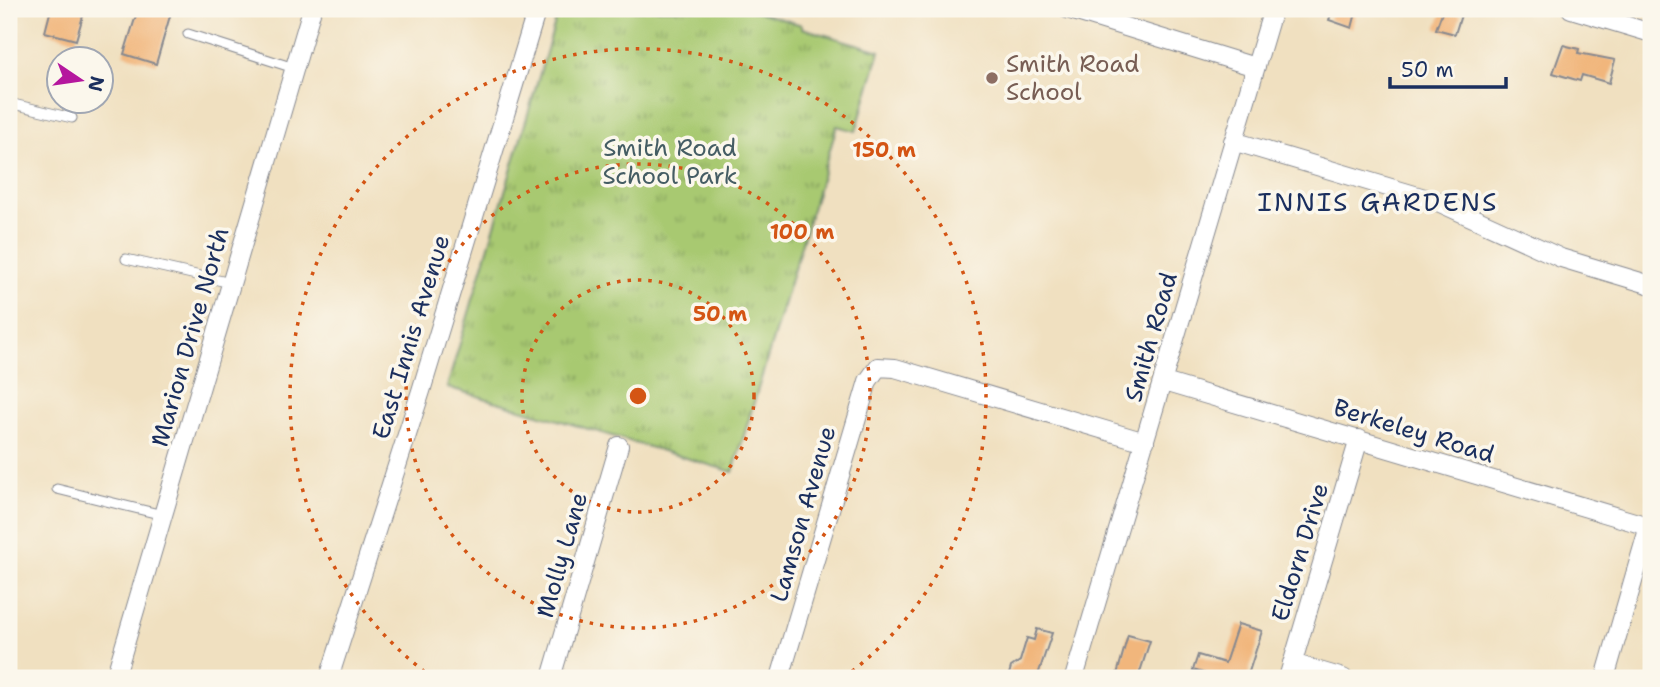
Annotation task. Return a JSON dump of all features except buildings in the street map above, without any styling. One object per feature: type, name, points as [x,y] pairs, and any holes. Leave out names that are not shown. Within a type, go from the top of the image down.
[{"type":"street","name":"Marion Drive North","points":[[115,678],[312,9]]},
{"type":"street","name":"East Innis Avenue","points":[[329,678],[421,391],[537,9]]},
{"type":"street","points":[[1067,9],[1255,67]]},
{"type":"street","name":"Smith Road","points":[[1074,678],[1273,9]]},
{"type":"street","points":[[1571,9],[1651,33]]},
{"type":"street","points":[[1233,141],[1437,202],[1561,258],[1651,285]]},
{"type":"street","name":"Lamson Avenue","points":[[780,678],[868,381],[878,367],[895,368],[1145,442]]},
{"type":"street","name":"Berkeley Road","points":[[1164,382],[1650,526]]},
{"type":"street","name":"Eldorn Drive","points":[[1290,671],[1359,439]]},
{"type":"street","name":"Molly Lane","points":[[552,676],[619,446]]},
{"type":"street","points":[[1605,678],[1650,526]]},
{"type":"street","points":[[1290,671],[1343,678]]},
{"type":"street","points":[[552,676],[571,678]]},
{"type":"lane","points":[[188,34],[295,68]]},
{"type":"lane","points":[[9,103],[72,118]]},
{"type":"lane","points":[[126,259],[231,283]]},
{"type":"lane","points":[[57,489],[163,515]]},
{"type":"green space","name":"Smith Road School Park","points":[[559,9],[748,9],[880,51],[856,131],[837,126],[733,472],[447,387]]},
{"type":"place","name":"Smith Road School","points":[[992,78]]},
{"type":"district","name":"INNIS GARDENS","points":[[1378,202]]}]
